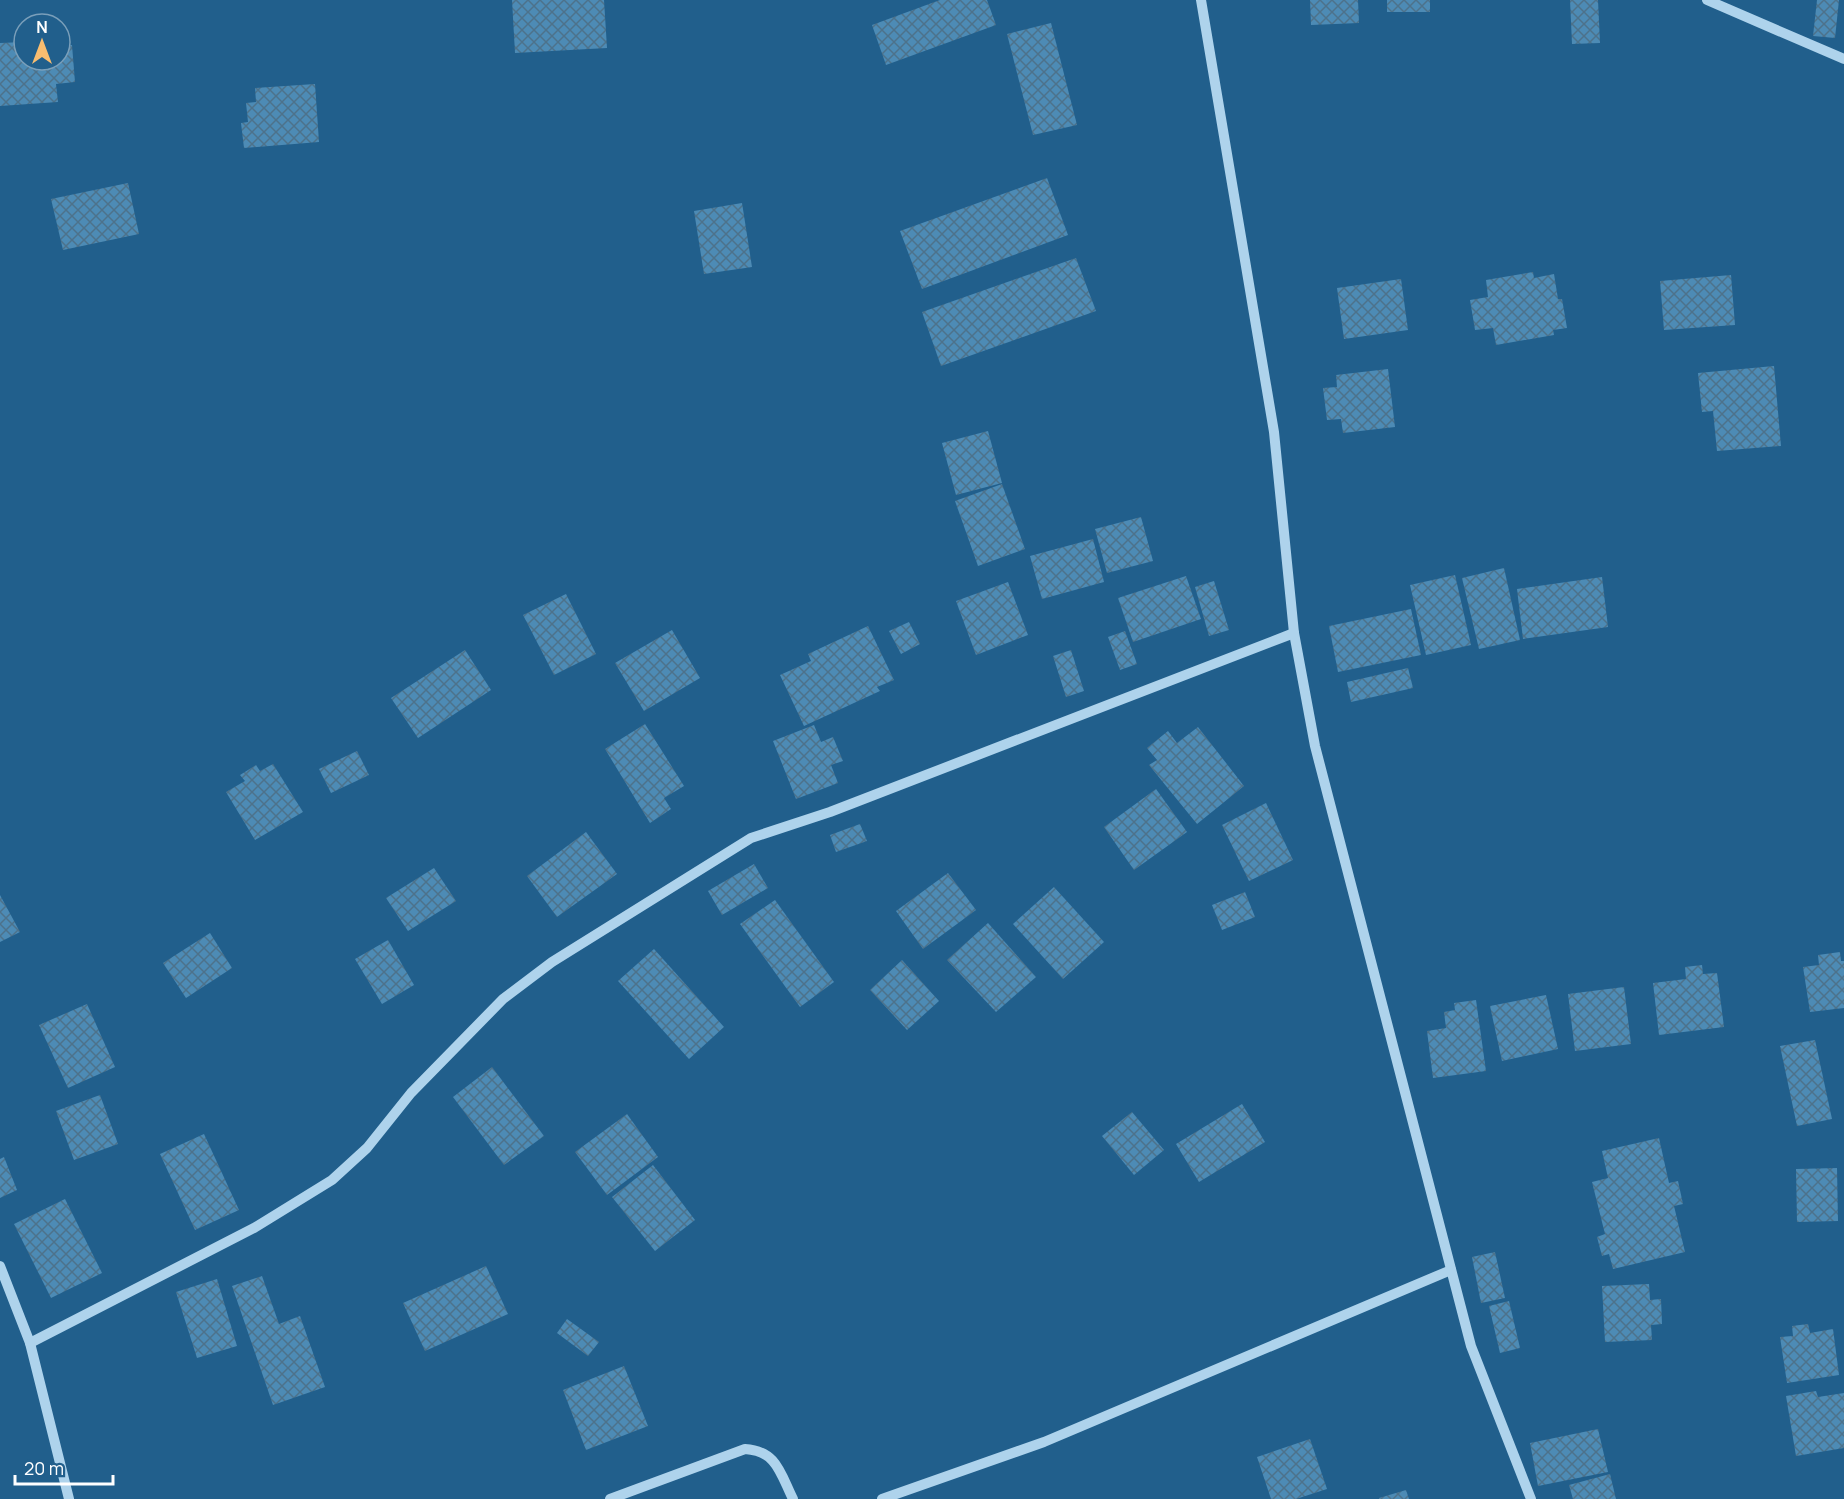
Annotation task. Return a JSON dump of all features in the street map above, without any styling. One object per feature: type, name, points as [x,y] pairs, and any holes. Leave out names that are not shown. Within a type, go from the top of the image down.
[{"type":"street","points":[[1201,0],[1274,432],[1294,633],[1315,747],[1471,1346],[1531,1499]]},
{"type":"street","points":[[1707,0],[1844,59]]},
{"type":"street","points":[[30,1343],[254,1228],[332,1180],[367,1148],[411,1093],[503,999],[552,962],[751,838],[830,812],[1294,633]]},
{"type":"street","points":[[0,1266],[30,1343],[69,1499]]},
{"type":"street","points":[[882,1499],[1044,1442],[1451,1270]]},
{"type":"street","points":[[610,1499],[745,1449],[758,1450],[771,1456],[793,1499]]},
{"type":"building","points":[[512,0],[604,0],[607,48],[515,53]]},
{"type":"building","points":[[940,0],[987,0],[996,25],[886,65],[872,25]]},
{"type":"building","points":[[1310,0],[1358,0],[1359,23],[1311,25]]},
{"type":"building","points":[[1387,0],[1430,0],[1430,12],[1387,12]]},
{"type":"building","points":[[1570,0],[1598,0],[1600,43],[1572,44]]},
{"type":"building","points":[[1817,0],[1839,0],[1835,38],[1813,36]]},
{"type":"building","points":[[1051,23],[1077,125],[1033,135],[1007,34]]},
{"type":"building","points":[[12,42],[12,72],[72,72],[72,45],[75,82],[56,84],[58,102],[0,106],[0,43]]},
{"type":"building","points":[[315,84],[319,142],[244,148],[241,123],[248,122],[246,103],[256,102],[255,88]]},
{"type":"building","points":[[1047,178],[1068,235],[922,289],[900,231]]},
{"type":"building","points":[[128,183],[139,234],[63,250],[51,199]]},
{"type":"building","points":[[742,203],[752,267],[704,274],[694,211]]},
{"type":"building","points":[[1076,258],[1096,311],[941,366],[922,312]]},
{"type":"building","points":[[1533,272],[1534,278],[1554,274],[1558,299],[1562,299],[1567,328],[1553,330],[1554,335],[1496,345],[1493,328],[1475,330],[1470,300],[1488,297],[1486,280]]},
{"type":"building","points":[[1731,275],[1735,325],[1664,330],[1660,281]]},
{"type":"building","points":[[1401,279],[1408,330],[1344,339],[1337,288]]},
{"type":"building","points":[[1774,366],[1781,446],[1717,451],[1713,411],[1702,412],[1698,373]]},
{"type":"building","points":[[1388,369],[1395,427],[1343,433],[1341,419],[1327,420],[1323,388],[1337,387],[1336,375]]},
{"type":"building","points":[[988,431],[1002,483],[956,495],[942,443]]},
{"type":"building","points":[[1002,484],[1025,549],[978,566],[955,501]]},
{"type":"building","points":[[1141,517],[1153,561],[1107,573],[1095,529]]},
{"type":"building","points":[[1093,539],[1104,582],[1042,599],[1030,556]]},
{"type":"building","points":[[1504,568],[1520,640],[1479,649],[1462,578]]},
{"type":"building","points":[[1455,575],[1471,645],[1426,655],[1410,585]]},
{"type":"building","points":[[1186,576],[1201,619],[1133,642],[1118,598]]},
{"type":"building","points":[[1602,577],[1608,627],[1523,639],[1517,589]]},
{"type":"building","points":[[1214,581],[1229,630],[1209,636],[1195,587]]},
{"type":"building","points":[[1008,582],[1028,635],[976,655],[956,601]]},
{"type":"building","points":[[566,594],[596,654],[554,675],[523,615]]},
{"type":"building","points":[[1411,609],[1421,655],[1338,672],[1329,626]]},
{"type":"building","points":[[909,622],[920,644],[901,654],[889,631]]},
{"type":"building","points":[[868,626],[894,680],[877,687],[880,691],[804,726],[780,675],[811,661],[808,654]]},
{"type":"building","points":[[672,630],[700,678],[644,711],[615,663]]},
{"type":"building","points":[[1125,631],[1137,664],[1120,670],[1108,637]]},
{"type":"building","points":[[465,650],[491,690],[418,738],[391,698]]},
{"type":"building","points":[[1071,650],[1084,691],[1066,697],[1053,656]]},
{"type":"building","points":[[1408,668],[1413,688],[1351,702],[1347,682]]},
{"type":"building","points":[[645,724],[684,786],[664,798],[671,809],[650,823],[605,749]]},
{"type":"building","points":[[814,725],[821,742],[833,737],[843,761],[831,765],[838,783],[796,799],[773,741]]},
{"type":"building","points":[[1198,727],[1244,786],[1197,824],[1149,765],[1157,760],[1147,748],[1168,731],[1177,743]]},
{"type":"building","points":[[357,751],[369,775],[331,793],[319,769]]},
{"type":"building","points":[[273,764],[303,812],[255,840],[226,792],[245,781],[240,775],[256,765],[260,771]]},
{"type":"building","points":[[1156,789],[1187,832],[1134,870],[1104,827]]},
{"type":"building","points":[[1266,803],[1293,860],[1249,881],[1222,825]]},
{"type":"building","points":[[860,824],[867,841],[836,852],[830,835]]},
{"type":"building","points":[[586,832],[617,874],[557,917],[527,876]]},
{"type":"building","points":[[754,864],[768,888],[722,915],[708,891]]},
{"type":"building","points":[[434,868],[456,901],[408,931],[386,898]]},
{"type":"building","points":[[948,873],[976,910],[923,949],[896,911]]},
{"type":"building","points":[[1054,887],[1104,942],[1063,979],[1013,924]]},
{"type":"building","points":[[1245,892],[1255,917],[1222,930],[1212,905]]},
{"type":"building","points":[[0,895],[20,932],[0,942]]},
{"type":"building","points":[[775,900],[834,982],[800,1007],[740,924]]},
{"type":"building","points":[[988,923],[1036,977],[996,1012],[947,960]]},
{"type":"building","points":[[210,933],[232,968],[186,998],[163,963]]},
{"type":"building","points":[[388,940],[414,985],[382,1004],[355,959]]},
{"type":"building","points":[[654,949],[724,1027],[689,1059],[618,981]]},
{"type":"building","points":[[1840,952],[1841,961],[1844,961],[1844,1008],[1810,1012],[1803,967],[1819,965],[1818,955]]},
{"type":"building","points":[[902,960],[939,1001],[907,1030],[870,990]]},
{"type":"building","points":[[1702,965],[1703,974],[1717,973],[1724,1027],[1659,1035],[1653,983],[1686,979],[1685,967]]},
{"type":"building","points":[[1624,987],[1631,1044],[1575,1051],[1568,994]]},
{"type":"building","points":[[1546,995],[1558,1049],[1502,1061],[1490,1006]]},
{"type":"building","points":[[1476,1000],[1486,1071],[1433,1078],[1427,1031],[1446,1028],[1444,1012],[1455,1010],[1454,1003]]},
{"type":"building","points":[[87,1004],[115,1067],[68,1088],[39,1025]]},
{"type":"building","points":[[1815,1040],[1832,1119],[1797,1126],[1780,1046]]},
{"type":"building","points":[[492,1067],[544,1136],[504,1165],[453,1097]]},
{"type":"building","points":[[100,1095],[118,1144],[74,1160],[56,1111]]},
{"type":"building","points":[[1242,1104],[1265,1142],[1199,1182],[1176,1144]]},
{"type":"building","points":[[1132,1112],[1164,1150],[1134,1175],[1102,1136]]},
{"type":"building","points":[[627,1114],[658,1157],[607,1195],[575,1152]]},
{"type":"building","points":[[204,1134],[239,1210],[195,1230],[160,1154]]},
{"type":"building","points":[[1659,1138],[1669,1183],[1678,1181],[1683,1204],[1674,1206],[1685,1252],[1613,1269],[1609,1254],[1602,1256],[1597,1237],[1605,1234],[1592,1182],[1608,1178],[1602,1151]]},
{"type":"building","points":[[4,1157],[17,1190],[0,1198],[0,1159]]},
{"type":"building","points":[[653,1165],[695,1220],[655,1251],[612,1197]]},
{"type":"building","points":[[1837,1168],[1838,1221],[1797,1222],[1796,1169]]},
{"type":"building","points":[[65,1199],[102,1273],[51,1298],[14,1224]]},
{"type":"building","points":[[1495,1252],[1505,1298],[1481,1303],[1472,1257]]},
{"type":"building","points":[[486,1266],[508,1314],[425,1351],[403,1303]]},
{"type":"building","points":[[262,1276],[279,1324],[300,1316],[325,1387],[273,1405],[232,1286]]},
{"type":"building","points":[[217,1279],[237,1346],[197,1358],[176,1292]]},
{"type":"building","points":[[1649,1284],[1650,1300],[1661,1299],[1662,1324],[1651,1325],[1652,1340],[1605,1342],[1602,1286]]},
{"type":"building","points":[[1509,1301],[1520,1348],[1500,1353],[1489,1306]]},
{"type":"building","points":[[567,1319],[599,1342],[588,1356],[557,1333]]},
{"type":"building","points":[[1808,1324],[1810,1333],[1833,1329],[1839,1375],[1787,1383],[1780,1337],[1793,1336],[1792,1326]]},
{"type":"building","points":[[624,1366],[648,1426],[586,1450],[563,1390]]},
{"type":"building","points":[[1816,1391],[1818,1397],[1844,1393],[1844,1448],[1796,1456],[1786,1396]]},
{"type":"building","points":[[1598,1429],[1608,1472],[1538,1486],[1530,1443]]},
{"type":"building","points":[[1310,1439],[1327,1489],[1296,1499],[1271,1499],[1257,1457]]},
{"type":"building","points":[[1610,1474],[1616,1499],[1573,1499],[1569,1485]]},
{"type":"building","points":[[1406,1490],[1409,1499],[1379,1499],[1379,1498]]}]
